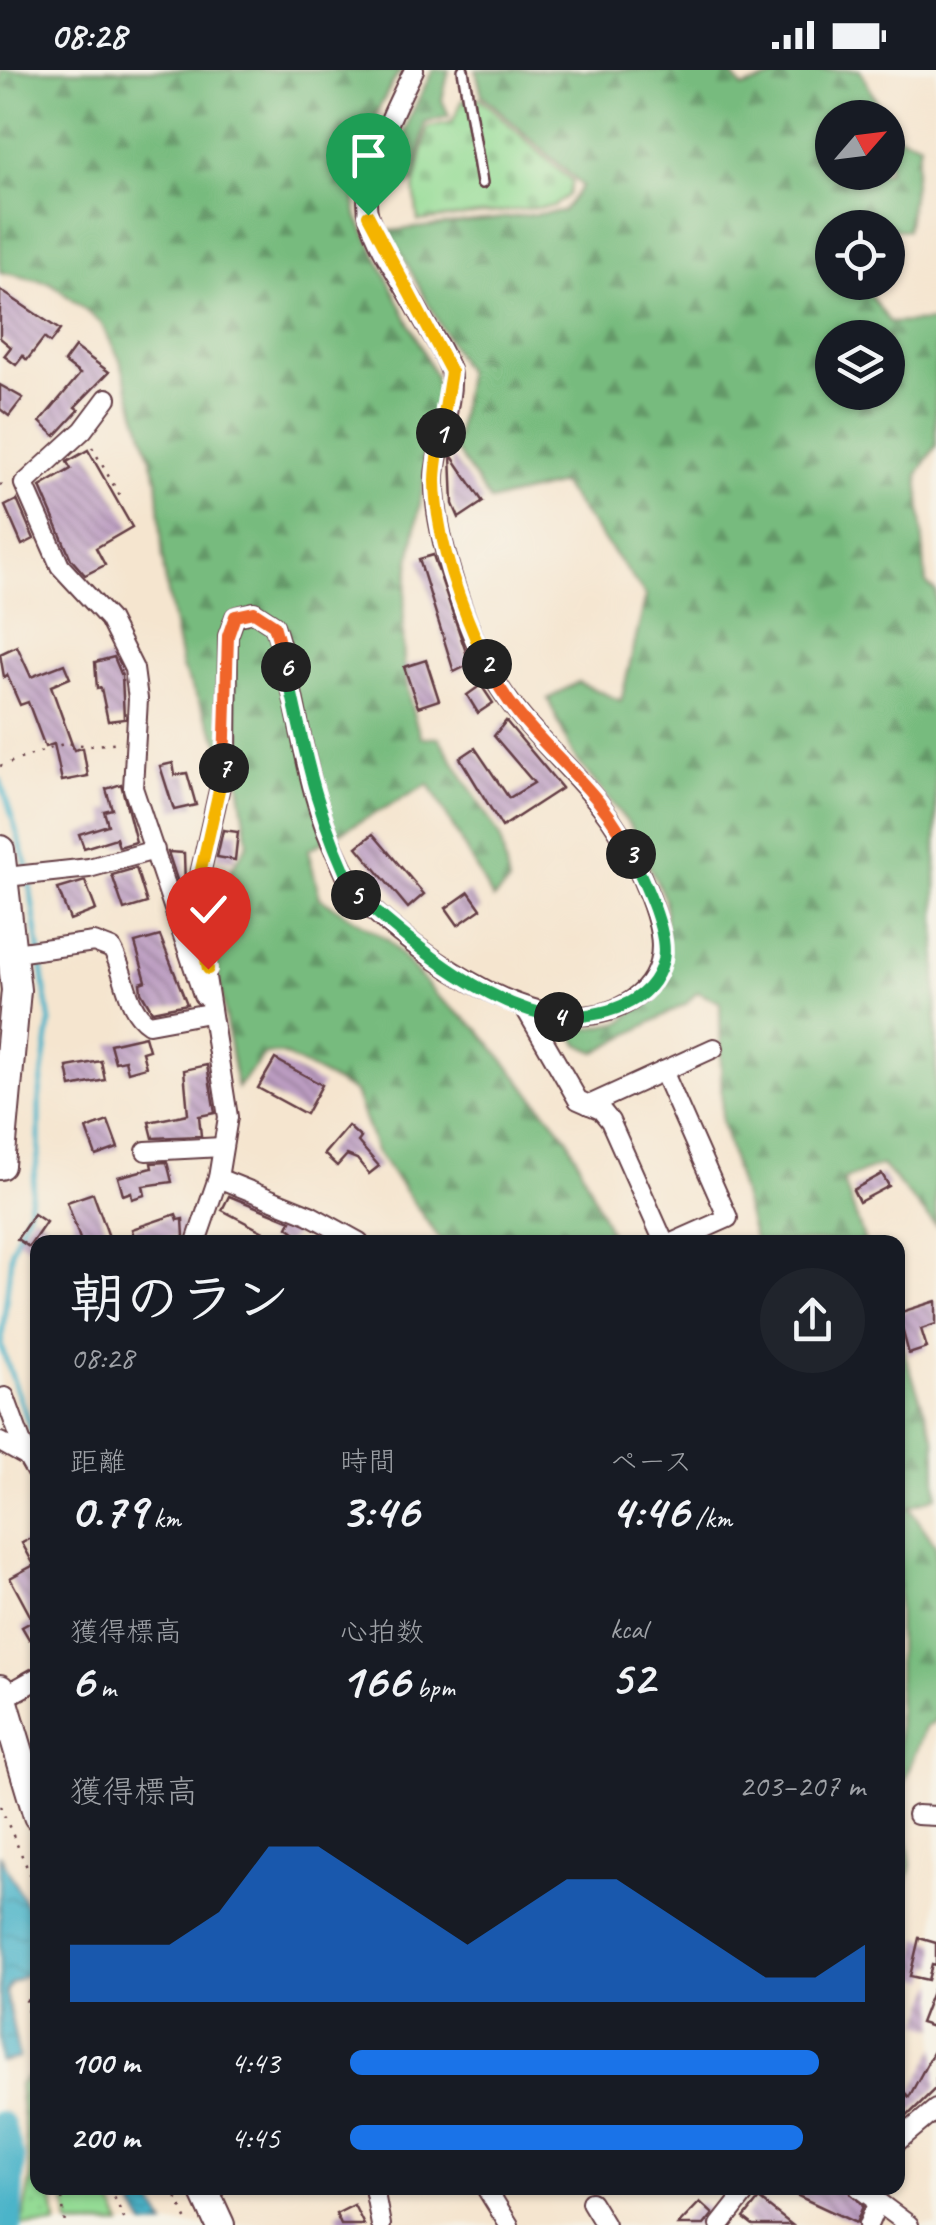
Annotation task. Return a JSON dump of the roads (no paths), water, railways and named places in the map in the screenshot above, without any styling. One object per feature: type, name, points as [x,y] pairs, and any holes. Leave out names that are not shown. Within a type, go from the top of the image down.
[{"type":"highway","points":[[0,1165],[13,1062],[15,954],[3,864]]},
{"type":"highway","points":[[1,1696],[30,1790]]},
{"type":"highway","points":[[206,2195],[220,2225]]},
{"type":"street","points":[[198,1235],[218,1178],[228,1117],[194,901],[227,755],[228,636],[235,616],[254,612],[274,625],[313,792],[328,838],[357,895],[455,972],[525,1008],[555,1016],[591,1017],[616,1010],[645,990],[663,960],[656,913],[627,844],[491,673],[472,632],[442,529],[435,479],[451,372],[368,215],[388,122],[414,70]]},
{"type":"street","points":[[106,398],[82,430],[24,484],[60,566],[110,619],[134,669],[134,788],[212,1018]]},
{"type":"street","points":[[3,864],[88,868],[156,850]]},
{"type":"street","points":[[15,954],[94,942],[112,949],[140,1018],[149,1024],[212,1018]]},
{"type":"street","points":[[525,1008],[578,1100],[602,1110],[610,1122],[661,1235]]},
{"type":"street","points":[[589,1104],[714,1048]]},
{"type":"street","points":[[663,1070],[728,1218],[690,1235]]},
{"type":"street","points":[[146,1151],[222,1148]]},
{"type":"street","points":[[218,1178],[310,1214],[347,1235]]},
{"type":"street","points":[[5,1397],[30,1463]]},
{"type":"street","points":[[0,1442],[26,1457]]},
{"type":"street","points":[[1,1696],[30,1682]]},
{"type":"street","points":[[905,2135],[936,2108]]},
{"type":"street","points":[[375,2195],[380,2225]]},
{"type":"street","points":[[490,2195],[508,2225]]},
{"type":"street","points":[[720,2225],[744,2195]]},
{"type":"street","points":[[868,2195],[909,2225]]},
{"type":"street","points":[[591,2202],[605,2225]]},
{"type":"street","points":[[868,2225],[878,2202]]},
{"type":"lane","points":[[463,70],[482,182]]},
{"type":"water","points":[[0,1854],[30,1913],[30,1972],[10,1984],[6,1993],[19,2058],[0,2062]]},
{"type":"water","points":[[127,2195],[149,2195],[165,2225],[145,2225]]},
{"type":"waterway","points":[[0,779],[27,865],[50,1023],[39,1100],[39,1151],[28,1211],[12,1248],[1,1346],[30,1427]]},
{"type":"waterway","points":[[0,2126],[10,2159],[7,2225]]}]
